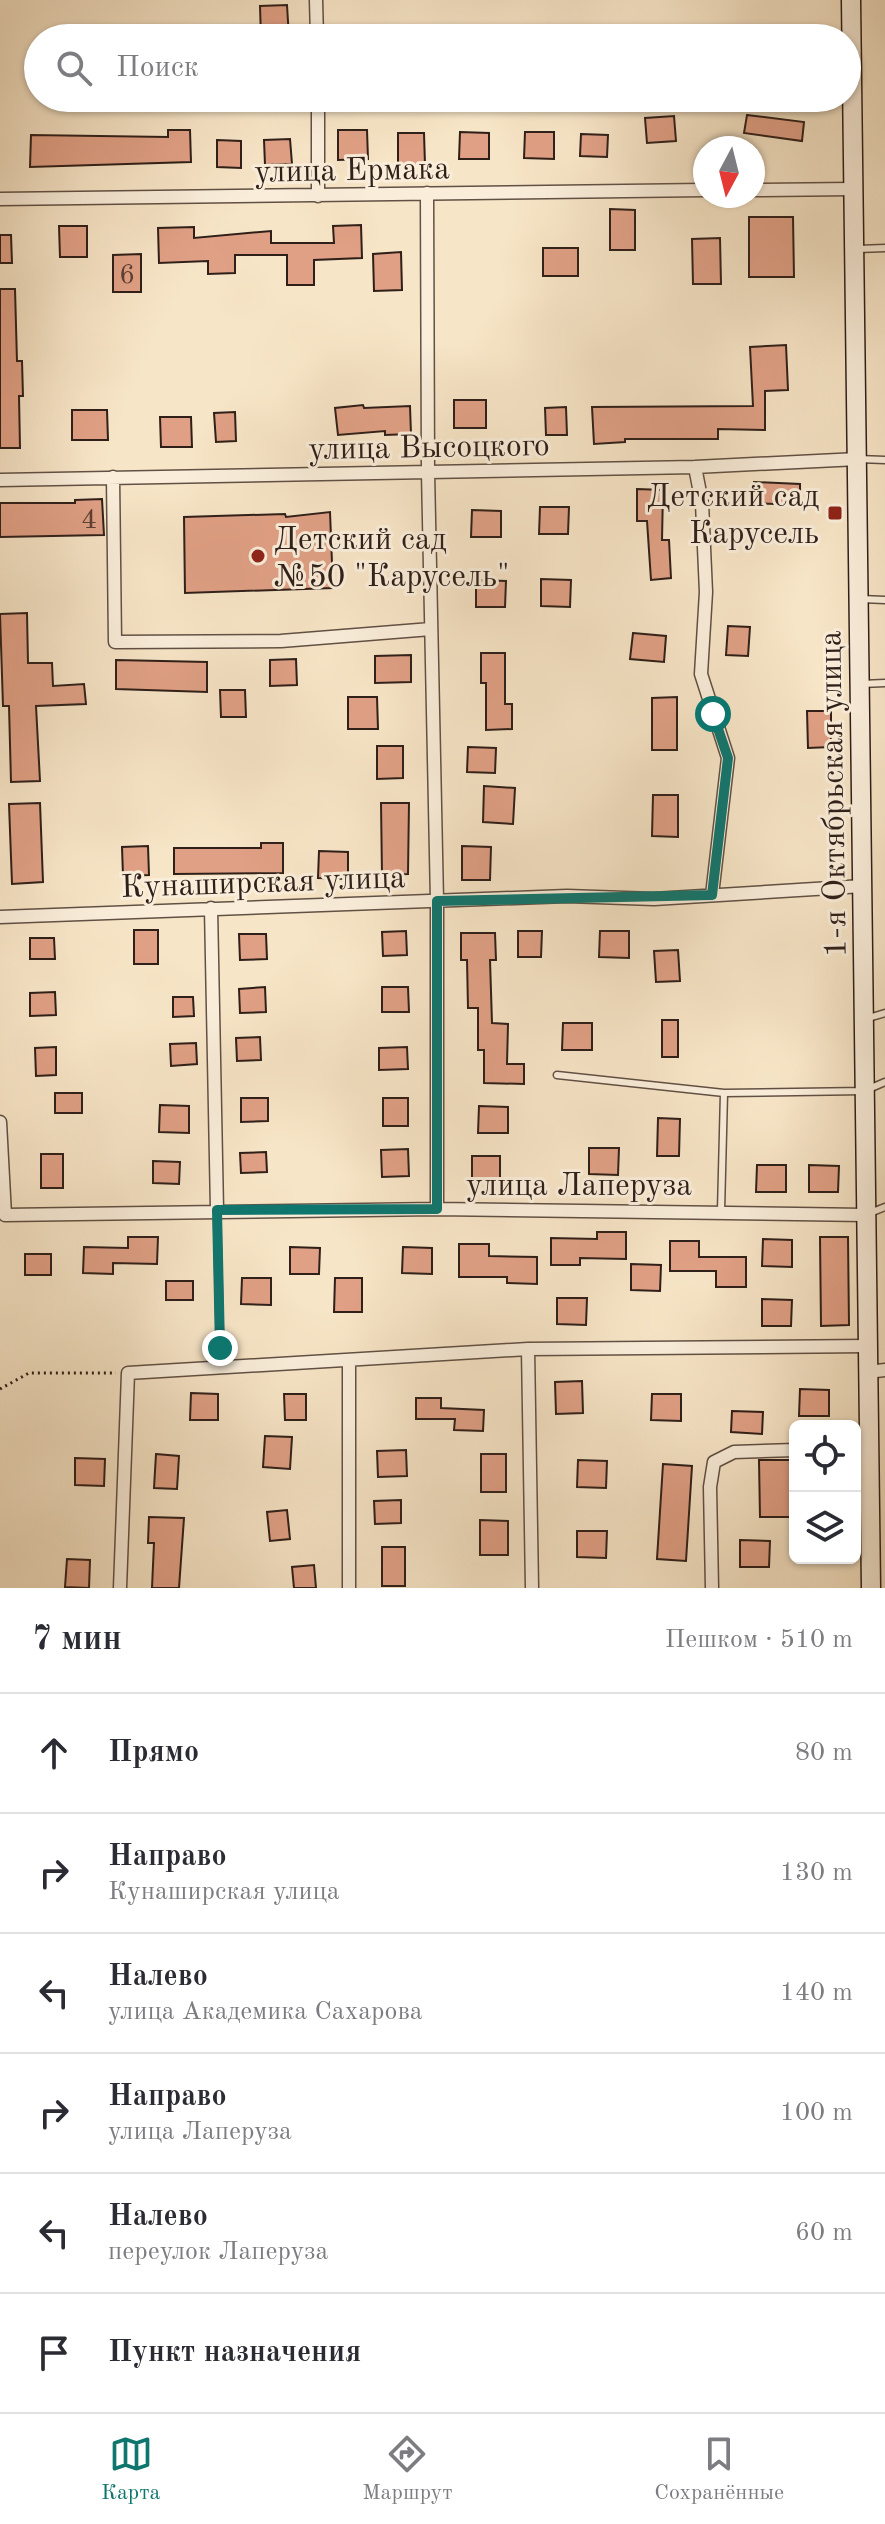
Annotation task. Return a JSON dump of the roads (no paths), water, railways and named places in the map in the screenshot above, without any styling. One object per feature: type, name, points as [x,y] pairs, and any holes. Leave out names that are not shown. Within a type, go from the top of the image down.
[{"type":"street","points":[[316,0],[317,24]]},
{"type":"street","name":"1-я Октябрьская улица","points":[[851,0],[851,24]]},
{"type":"street","points":[[318,112],[318,196]]},
{"type":"street","name":"1-я Октябрьская улица","points":[[852,112],[865,1215],[868,1346],[876,1371],[862,1450],[871,1588]]},
{"type":"street","points":[[765,190],[853,189]]},
{"type":"street","name":"улица Ермака","points":[[0,199],[693,190]]},
{"type":"street","points":[[427,193],[428,472],[437,901],[437,1209]]},
{"type":"street","name":"улица Высоцкого","points":[[0,480],[695,467],[858,459]]},
{"type":"street","points":[[695,467],[702,503],[706,592],[701,674],[728,758],[712,895]]},
{"type":"street","points":[[113,477],[115,642],[281,641],[431,629]]},
{"type":"street","name":"Кунаширская улица","points":[[0,917],[437,901],[712,895],[863,886]]},
{"type":"street","points":[[211,908],[217,1210]]},
{"type":"street","name":"улица Лаперуза","points":[[0,1122],[5,1215],[437,1209],[865,1215]]},
{"type":"street","points":[[120,1588],[128,1373],[528,1349],[868,1346]]},
{"type":"street","points":[[528,1349],[532,1588]]},
{"type":"street","points":[[349,1361],[349,1588]]},
{"type":"street","points":[[712,1588],[710,1487],[714,1462],[734,1452],[789,1450]]},
{"type":"lane","points":[[855,249],[885,248]]},
{"type":"lane","points":[[858,459],[885,460]]},
{"type":"lane","points":[[860,599],[885,600]]},
{"type":"lane","points":[[860,684],[885,683]]},
{"type":"lane","points":[[864,1019],[885,1013]]},
{"type":"lane","points":[[557,1075],[724,1093],[864,1091],[885,1082]]},
{"type":"lane","points":[[721,1211],[724,1093]]},
{"type":"lane","points":[[865,1215],[885,1207]]},
{"type":"lane","points":[[217,1210],[220,1348]]},
{"type":"place","name":"Детский сад Карусель","points":[[835,513]]},
{"type":"place","name":"Детский сад №50 \"Карусель\"","points":[[258,556]]}]
